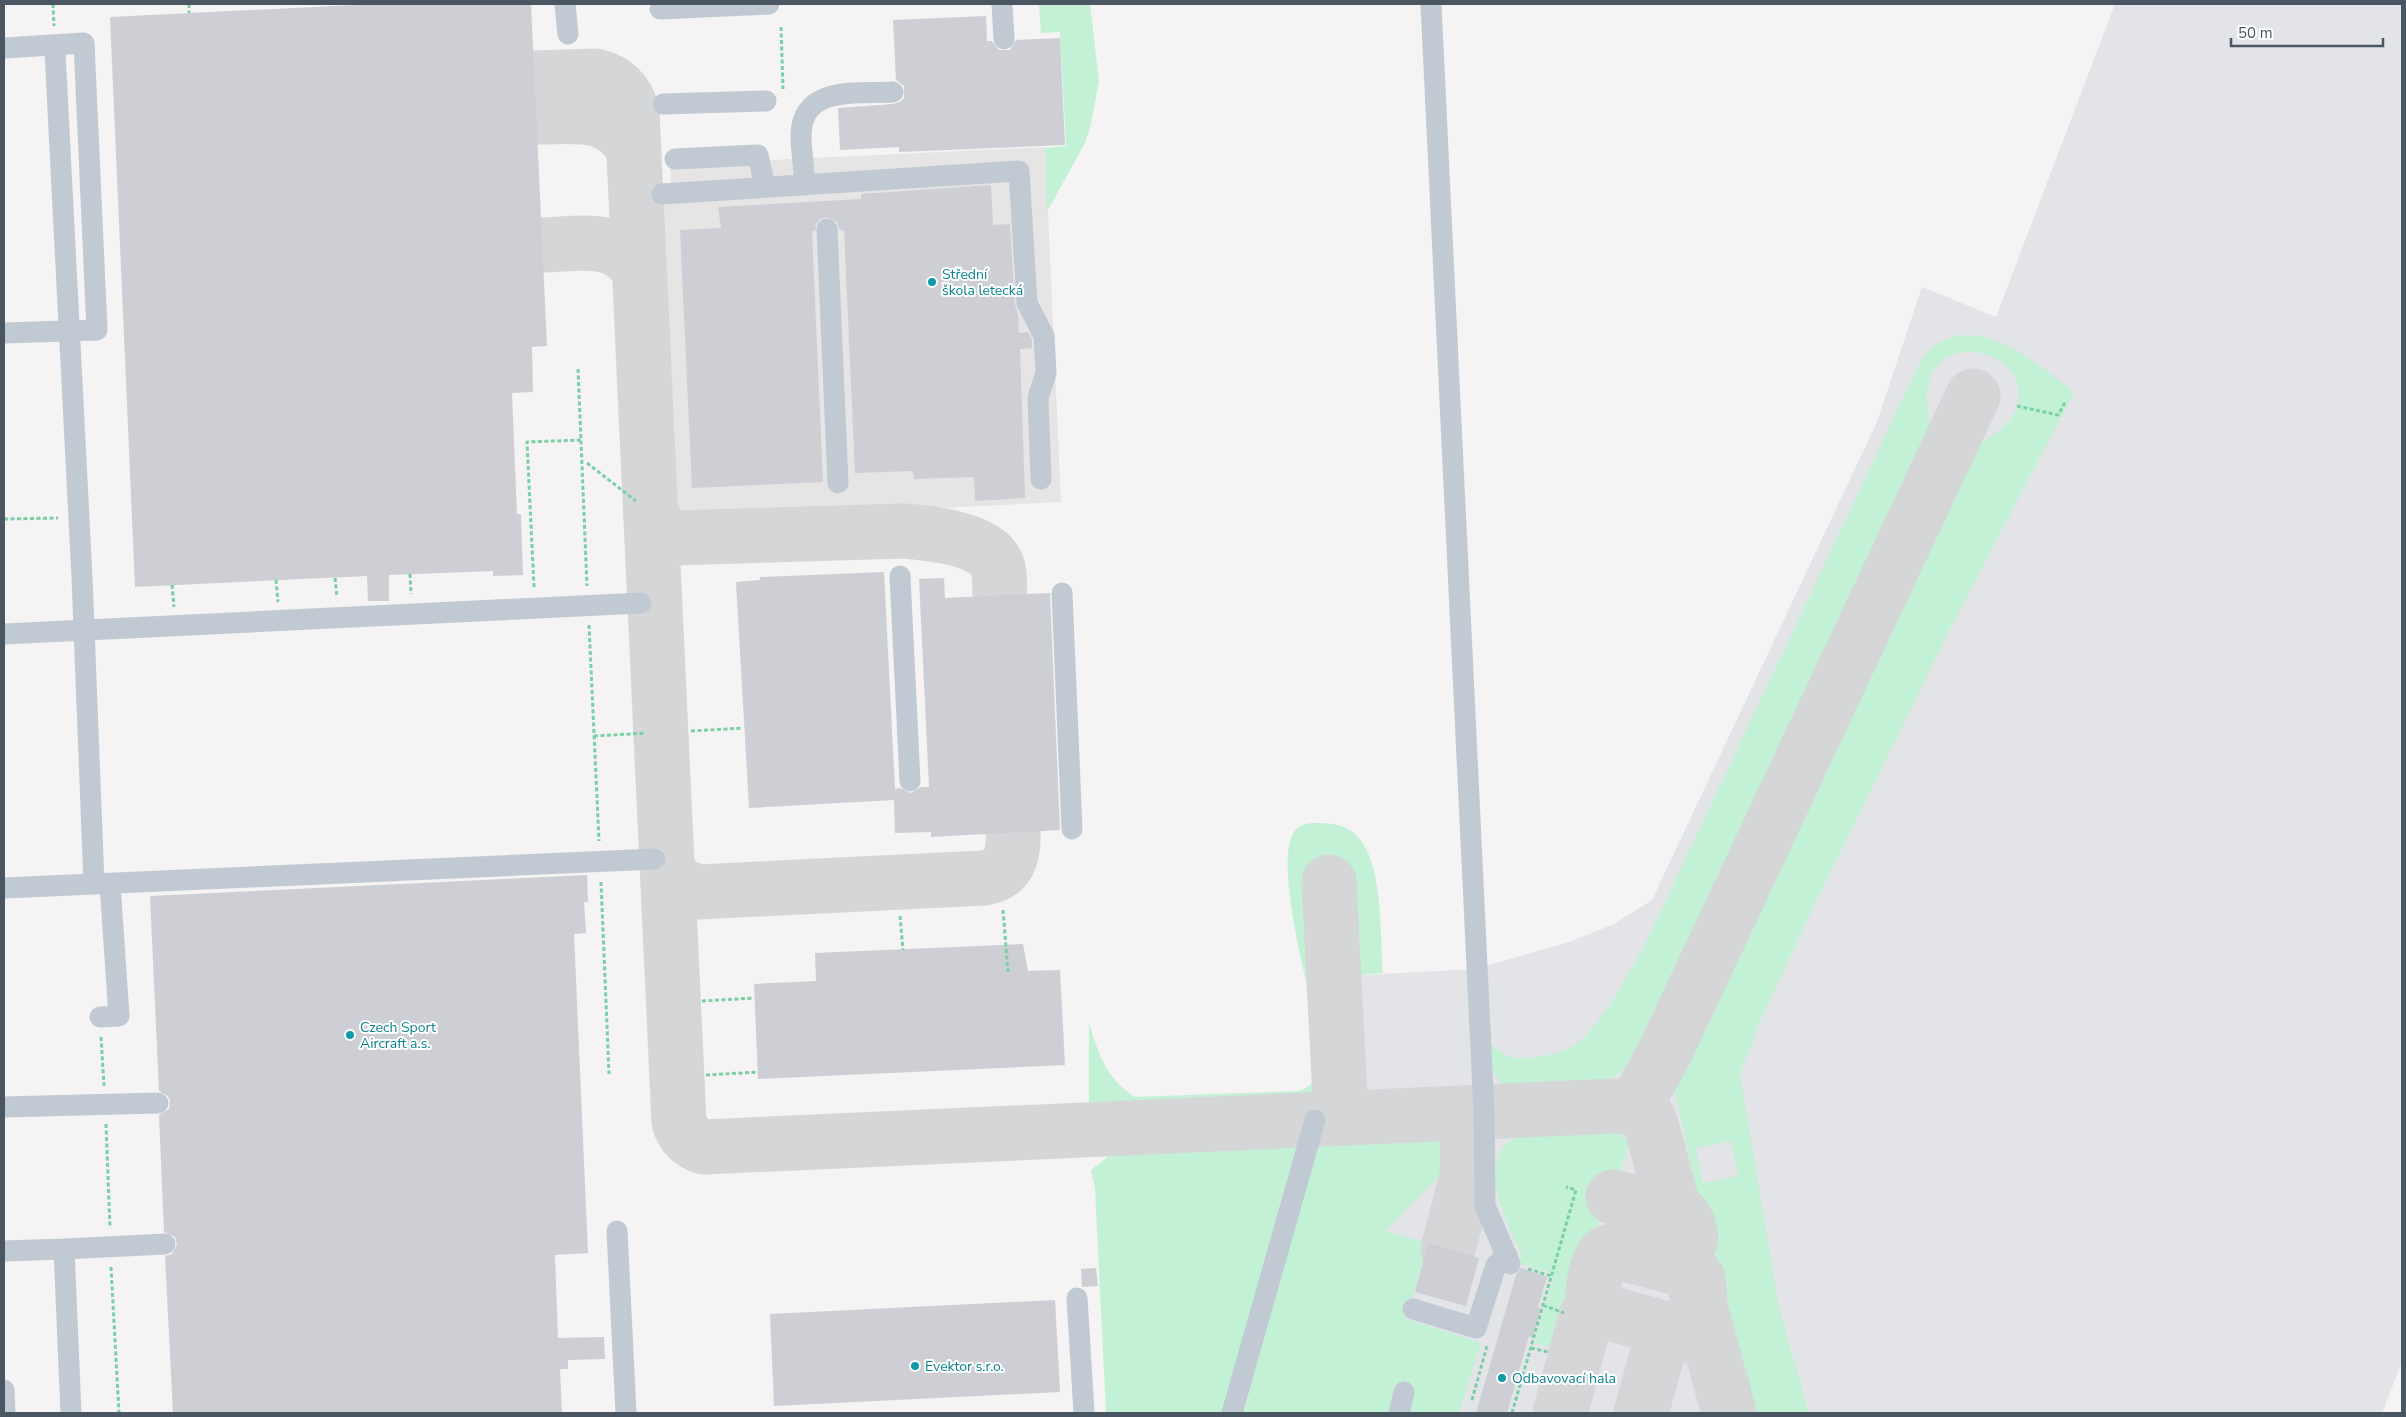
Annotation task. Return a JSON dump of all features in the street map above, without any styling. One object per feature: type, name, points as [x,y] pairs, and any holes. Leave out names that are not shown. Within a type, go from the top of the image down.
[{"type":"street","points":[[566,4],[568,34]]},
{"type":"street","points":[[660,9],[769,4]]},
{"type":"street","points":[[1002,4],[1004,39]]},
{"type":"street","points":[[1414,1309],[1476,1328],[1496,1265],[1508,1259],[1490,1218],[1483,1193],[1484,1112],[1431,4]]},
{"type":"street","points":[[4,48],[84,43],[97,330],[4,332]]},
{"type":"street","points":[[55,52],[84,630],[102,884],[118,1016],[100,1017]]},
{"type":"street","points":[[805,185],[801,133],[809,109],[818,100],[834,95],[892,92]]},
{"type":"street","points":[[663,104],[774,99]]},
{"type":"street","points":[[675,160],[758,155],[765,187]]},
{"type":"street","points":[[662,194],[1019,171],[1027,303],[1044,336],[1046,373],[1038,398],[1041,479]]},
{"type":"street","points":[[827,229],[838,484]]},
{"type":"street","points":[[900,576],[910,781]]},
{"type":"street","points":[[1062,593],[1072,829]]},
{"type":"street","points":[[4,634],[641,603]]},
{"type":"street","points":[[4,888],[655,859]]},
{"type":"street","points":[[4,1107],[158,1103]]},
{"type":"street","points":[[1232,1413],[1315,1120]]},
{"type":"street","points":[[617,1231],[626,1413]]},
{"type":"street","points":[[4,1251],[165,1244]]},
{"type":"street","points":[[64,1249],[71,1413]]},
{"type":"street","points":[[1077,1298],[1084,1413]]},
{"type":"street","points":[[4,1390],[5,1413]]},
{"type":"street","points":[[1399,1413],[1404,1392]]},
{"type":"path","points":[[188,4],[189,13]]},
{"type":"path","points":[[774,99],[781,27]]},
{"type":"path","points":[[578,369],[609,1074]]},
{"type":"path","points":[[2017,406],[2058,415],[2066,401]]},
{"type":"path","points":[[534,608],[527,442],[580,440]]},
{"type":"path","points":[[587,463],[636,501]]},
{"type":"path","points":[[4,520],[78,517]]},
{"type":"path","points":[[691,731],[743,728]]},
{"type":"path","points":[[594,736],[646,733]]},
{"type":"path","points":[[1003,910],[1008,972]]},
{"type":"path","points":[[900,916],[903,950]]},
{"type":"path","points":[[702,1001],[754,998]]},
{"type":"path","points":[[100,1017],[119,1413]]},
{"type":"path","points":[[706,1075],[758,1072]]},
{"type":"path","points":[[1512,1413],[1576,1190],[1566,1187]]},
{"type":"path","points":[[1543,1305],[1564,1313]]},
{"type":"path","points":[[1530,1348],[1548,1352]]},
{"type":"shaded area","points":[[2115,4],[2402,4],[2402,1362],[2382,1413],[1299,1413],[1351,1118],[1343,976],[1476,969],[1569,942],[1614,924],[1652,900],[1877,422],[1922,287],[1996,317]]},
{"type":"shaded area","points":[[1045,147],[1061,502],[678,521],[661,184],[671,183],[670,165]]},
{"type":"green space","points":[[1039,4],[1090,4],[1099,81],[1090,128],[1085,143],[1047,212],[1045,148],[1066,146],[1060,32],[1041,33]]},
{"type":"green space","points":[[1964,335],[1979,336],[2008,346],[2047,371],[2071,390],[2072,396],[1950,629],[1813,908],[1762,1017],[1740,1074],[1779,1308],[1809,1413],[1746,1413],[1718,1311],[1712,1263],[1673,1082],[1680,1049],[1678,1048],[1908,554],[1921,552],[1967,456],[1975,447],[2005,426],[2015,412],[2018,403],[2018,385],[2011,371],[1998,360],[1983,354],[1967,352],[1951,355],[1938,365],[1929,380],[1927,406],[1934,451],[1659,1038],[1656,1037],[1632,1063],[1604,1084],[1518,1090],[1510,1088],[1498,1079],[1491,1065],[1488,1041],[1503,1054],[1515,1058],[1528,1058],[1558,1053],[1578,1042],[1590,1031],[1612,1001],[1648,938],[1921,360],[1940,343]],"holes":[[[1731,1141],[1738,1176],[1703,1183],[1696,1148]]]},
{"type":"green space","points":[[1318,823],[1337,825],[1354,833],[1364,845],[1371,860],[1379,898],[1383,973],[1343,976],[1341,879],[1329,882],[1320,880],[1327,1059],[1325,1078],[1320,1088],[1311,1095],[1304,1097],[1089,1109],[1089,1022],[1104,1064],[1117,1082],[1135,1097],[1300,1091],[1313,1082],[1319,1068],[1319,1035],[1295,931],[1288,872],[1289,848],[1294,832],[1302,825]]},
{"type":"green space","points":[[1550,1130],[1614,1130],[1627,1140],[1628,1150],[1550,1347],[1535,1343],[1554,1274],[1519,1263],[1522,1254],[1501,1206],[1497,1188],[1496,1171],[1499,1155],[1508,1143],[1524,1134]]},
{"type":"green space","points":[[1435,1139],[1445,1148],[1448,1159],[1442,1173],[1385,1231],[1428,1243],[1406,1319],[1481,1343],[1459,1413],[1410,1413],[1414,1392],[1396,1387],[1389,1413],[1241,1413],[1317,1144]]},
{"type":"green space","points":[[1298,1144],[1222,1413],[1106,1413],[1095,1188],[1091,1170],[1115,1151]]},
{"type":"building","points":[[375,4],[531,4],[547,346],[532,347],[533,392],[512,393],[517,514],[521,514],[523,575],[493,576],[493,571],[389,575],[389,601],[368,601],[367,576],[135,587],[110,17]]},
{"type":"building","points":[[986,16],[987,41],[992,41],[999,50],[1010,50],[1016,40],[1060,38],[1065,145],[899,152],[899,147],[840,150],[838,108],[893,104],[900,102],[904,98],[904,86],[896,80],[893,20]]},
{"type":"building","points":[[991,185],[993,225],[1010,224],[1015,304],[1018,314],[1019,333],[1028,332],[1032,339],[1032,348],[1020,349],[1025,498],[975,501],[974,477],[914,479],[913,471],[855,473],[844,230],[840,230],[837,222],[827,217],[820,219],[816,224],[815,231],[812,231],[823,482],[692,488],[680,230],[721,228],[718,207],[861,199],[861,194]]},
{"type":"building","points":[[884,572],[895,789],[900,788],[910,793],[921,787],[929,787],[919,579],[944,578],[945,598],[1050,593],[1060,830],[931,837],[931,832],[895,833],[894,800],[749,808],[736,582],[760,580],[760,577]]},
{"type":"building","points":[[587,875],[588,902],[584,902],[586,933],[574,934],[588,1253],[555,1255],[558,1338],[604,1337],[605,1359],[568,1360],[568,1369],[560,1369],[562,1413],[173,1413],[165,1256],[172,1254],[177,1244],[175,1237],[164,1232],[159,1115],[169,1109],[170,1102],[168,1096],[159,1091],[150,896]]},
{"type":"building","points":[[1023,944],[1028,971],[1060,970],[1065,1065],[758,1079],[754,984],[816,981],[815,953]]},
{"type":"building","points":[[1428,1243],[1479,1258],[1466,1306],[1415,1292]]},
{"type":"building","points":[[1096,1268],[1098,1286],[1082,1287],[1081,1269]]},
{"type":"building","points":[[1521,1268],[1547,1277],[1538,1307],[1541,1308],[1533,1338],[1529,1336],[1507,1413],[1476,1413],[1516,1275]]},
{"type":"building","name":"Evektor s.r.o.","points":[[1055,1300],[1060,1392],[774,1406],[770,1314]]},
{"type":"taxiway","points":[[535,78],[596,76],[603,78],[614,84],[624,93],[632,112],[679,1122],[688,1138],[704,1147],[1615,1106],[1634,1108],[1664,1054],[1973,396]]},
{"type":"taxiway","points":[[536,117],[579,117],[603,121],[614,127],[624,136],[634,149]]},
{"type":"taxiway","points":[[542,245],[584,243],[608,246],[630,259],[639,270]]},
{"type":"taxiway","points":[[651,514],[662,533],[673,538],[904,531],[954,538],[979,547],[995,561],[999,573],[1000,596]]},
{"type":"taxiway","points":[[667,869],[679,885],[698,892],[984,878],[999,872],[1008,862],[1011,856],[1013,833]]},
{"type":"taxiway","points":[[1329,882],[1341,1118]]},
{"type":"taxiway","points":[[1634,1108],[1645,1114],[1650,1121],[1729,1413]]},
{"type":"taxiway","points":[[1448,1249],[1467,1177],[1468,1113]]},
{"type":"taxiway","points":[[1613,1197],[1684,1217],[1688,1224],[1691,1239]]},
{"type":"taxiway","points":[[1700,1299],[1698,1279],[1693,1272],[1613,1251],[1607,1252],[1603,1256],[1595,1276],[1593,1300],[1598,1310],[1704,1339],[1711,1346]]},
{"type":"taxiway","points":[[1560,1413],[1586,1317],[1598,1310]]},
{"type":"taxiway","points":[[1641,1413],[1662,1337],[1674,1331]]},
{"type":"place","name":"Střední škola letecká","points":[[932,282]]},
{"type":"place","name":"Czech Sport Aircraft a.s.","points":[[350,1035]]},
{"type":"place","name":"Evektor s.r.o.","points":[[915,1366]]},
{"type":"place","name":"Odbavovací hala","points":[[1502,1378]]}]
